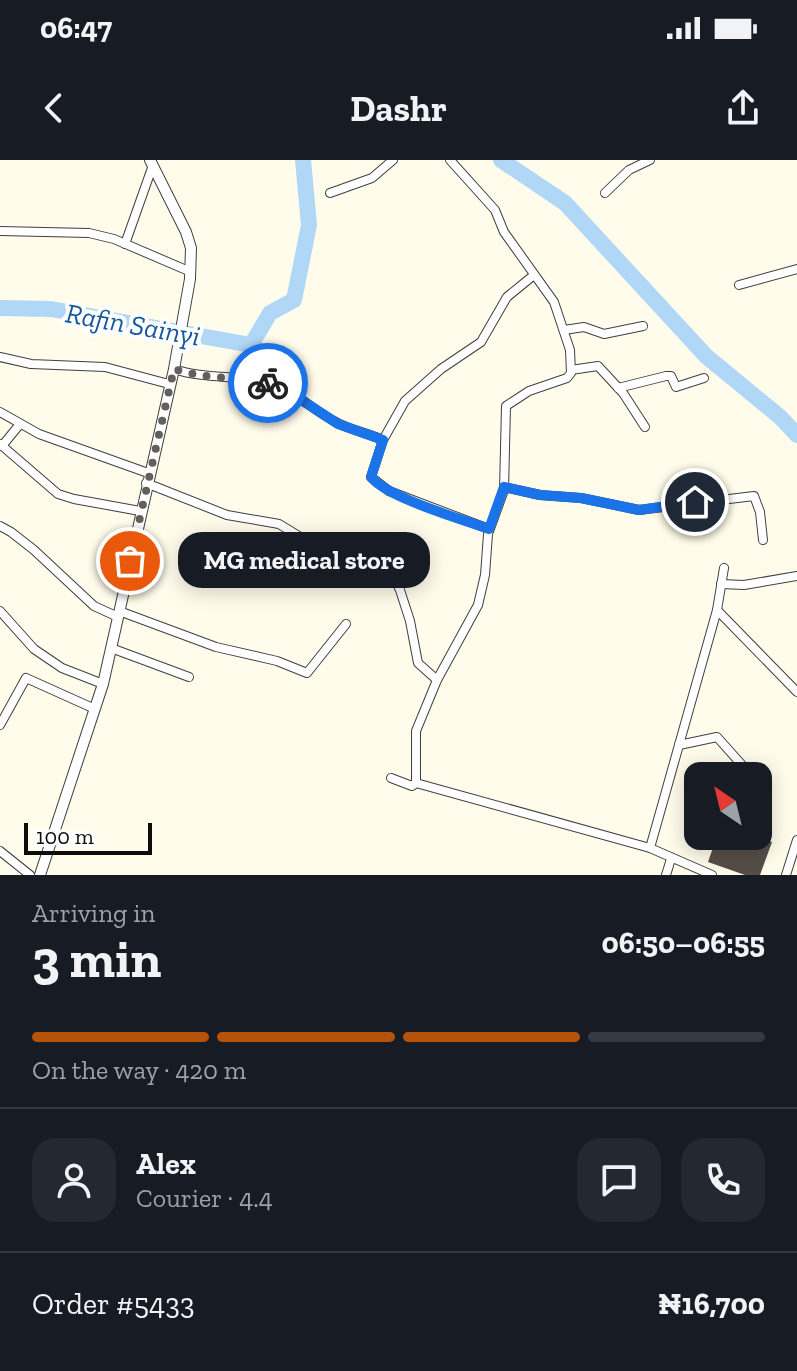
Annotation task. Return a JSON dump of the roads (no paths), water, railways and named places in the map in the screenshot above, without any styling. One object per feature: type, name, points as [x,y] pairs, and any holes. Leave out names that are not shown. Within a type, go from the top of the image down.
[{"type":"street","points":[[330,193],[372,178],[393,160]]},
{"type":"street","points":[[416,783],[416,731],[437,680],[478,605],[485,575],[489,529],[504,487],[506,406],[529,391],[567,378],[571,370],[570,350],[554,302],[504,232],[495,210],[450,160]]},
{"type":"street","points":[[605,193],[629,170],[650,160]]},
{"type":"street","points":[[125,244],[152,162]]},
{"type":"street","points":[[40,875],[103,684],[187,298],[191,248],[152,162]]},
{"type":"street","points":[[0,231],[89,233],[125,244],[191,272]]},
{"type":"street","points":[[739,285],[797,269]]},
{"type":"street","points":[[489,529],[389,491],[371,477],[383,440],[405,401],[441,369],[481,342],[507,297],[534,275]]},
{"type":"street","points":[[564,330],[584,327],[604,334],[643,326]]},
{"type":"street","points":[[0,357],[31,364],[105,367],[169,384]]},
{"type":"street","points":[[571,370],[598,366],[618,388],[645,427]]},
{"type":"street","points":[[174,369],[190,375],[209,374],[267,382],[288,391],[338,424],[383,440]]},
{"type":"street","points":[[618,388],[666,376],[671,376],[676,387],[704,378]]},
{"type":"street","points":[[0,412],[39,434],[227,515],[279,524],[302,538],[383,569],[393,576],[400,590],[418,663],[437,680]]},
{"type":"street","points":[[20,424],[1,445],[58,494],[140,511]]},
{"type":"street","points":[[504,487],[639,510],[754,496],[760,512],[763,540]]},
{"type":"street","points":[[0,526],[34,550],[94,606],[216,647],[277,661],[307,673],[346,624]]},
{"type":"street","points":[[650,848],[717,610],[724,568]]},
{"type":"street","points":[[721,584],[744,585],[797,576]]},
{"type":"street","points":[[717,610],[797,692]]},
{"type":"street","points":[[2,616],[34,649],[62,668],[103,684]]},
{"type":"street","points":[[111,648],[189,677]]},
{"type":"street","points":[[0,725],[26,678],[95,709]]},
{"type":"street","points":[[679,745],[717,737],[739,762]]},
{"type":"street","points":[[391,778],[650,848],[712,875]]},
{"type":"street","points":[[786,875],[797,840]]},
{"type":"street","points":[[0,851],[30,875]]},
{"type":"street","points":[[666,875],[671,859]]},
{"type":"waterway","name":"Rafin Sainyi","points":[[0,308],[51,309],[251,345],[270,313],[294,300],[309,225],[303,160]]},
{"type":"waterway","name":"Rafin Sainyi","points":[[501,160],[565,203],[706,356],[780,417],[797,435]]},
{"type":"place","name":"MG medical store","points":[[130,561]]}]
